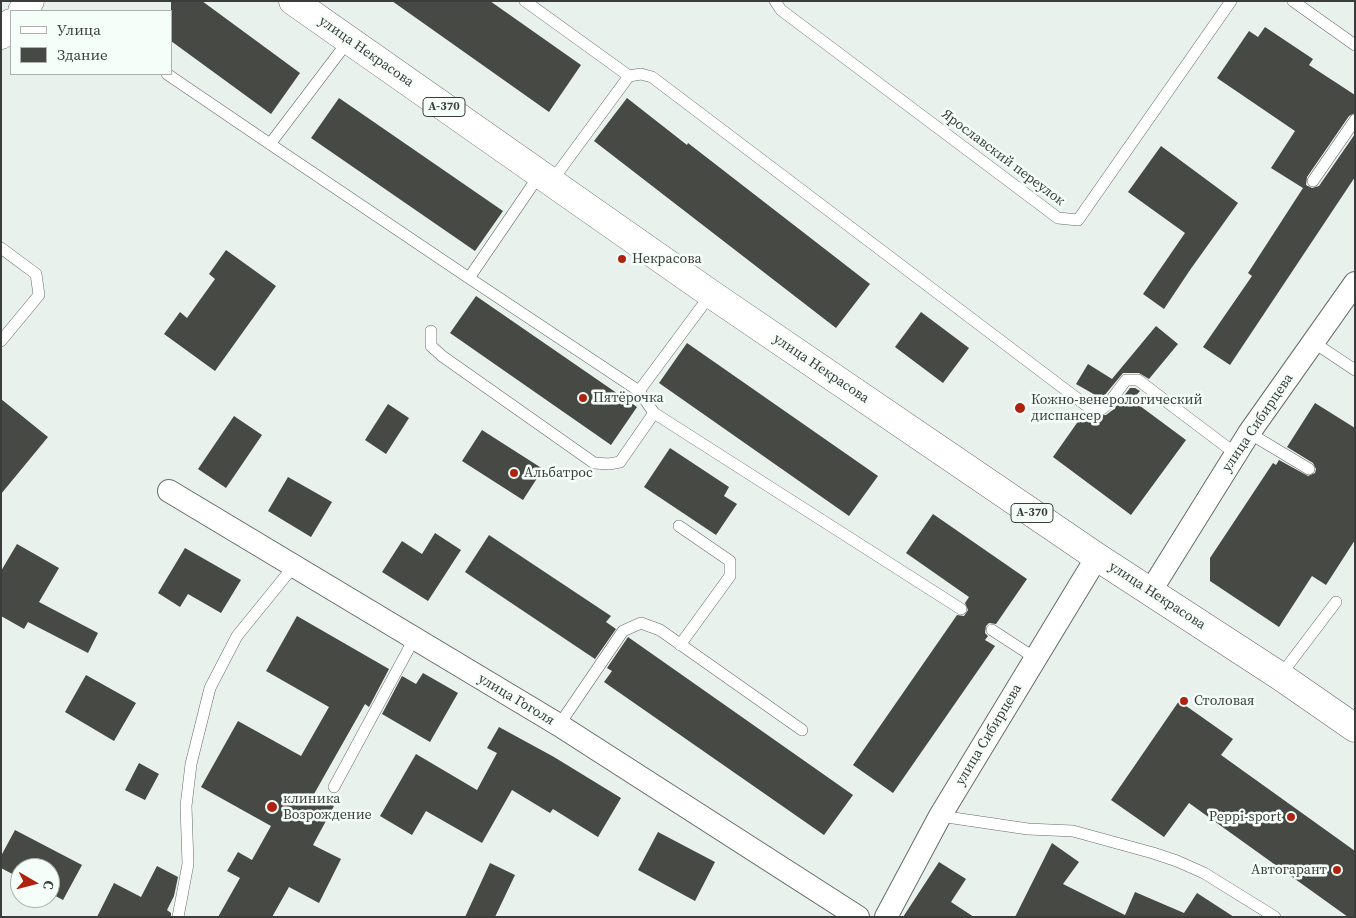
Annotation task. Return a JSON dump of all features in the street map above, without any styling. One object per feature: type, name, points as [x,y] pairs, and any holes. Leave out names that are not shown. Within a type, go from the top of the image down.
[{"type":"main road","name":"улица Некрасова","points":[[293,1],[711,294],[1098,557],[1280,676],[1355,728]]},
{"type":"main road","points":[[1,35],[10,24]]},
{"type":"street","name":"улица Сибирцева","points":[[1150,592],[1249,433],[1355,283]]},
{"type":"street","name":"улица Гоголя","points":[[169,491],[559,725],[858,917]]},
{"type":"street","name":"улица Сибирцева","points":[[886,917],[940,816],[1098,557]]},
{"type":"lane","points":[[525,1],[629,76]]},
{"type":"lane","name":"Ярославский переулок","points":[[776,1],[781,10],[1058,218],[1069,220],[1078,220],[1231,1]]},
{"type":"lane","points":[[1293,1],[1355,45]]},
{"type":"lane","points":[[270,144],[349,40]]},
{"type":"lane","points":[[469,278],[545,178],[629,76],[641,74],[652,77],[1091,409],[1102,409],[1126,380],[1138,380],[1236,454]]},
{"type":"lane","points":[[168,75],[639,391],[654,414],[961,609]]},
{"type":"lane","points":[[1313,181],[1355,120]]},
{"type":"lane","points":[[1,248],[36,274],[39,295],[1,342]]},
{"type":"lane","points":[[639,391],[711,294]]},
{"type":"lane","points":[[431,331],[431,346],[442,356],[594,464],[620,462],[654,414]]},
{"type":"lane","points":[[1313,342],[1355,370]]},
{"type":"lane","points":[[1249,433],[1308,469]]},
{"type":"lane","points":[[679,526],[730,562],[730,576],[680,645]]},
{"type":"lane","points":[[178,917],[188,864],[186,806],[191,764],[210,688],[236,636],[293,567]]},
{"type":"lane","points":[[1280,676],[1336,602]]},
{"type":"lane","points":[[559,725],[623,631],[641,623],[660,630],[802,730]]},
{"type":"lane","points":[[992,630],[1036,658]]},
{"type":"lane","points":[[334,786],[414,639]]},
{"type":"lane","points":[[940,816],[1028,829],[1073,831],[1153,853],[1204,873],[1275,917]]},
{"type":"building","points":[[171,1],[202,1],[300,73],[271,114],[172,42]]},
{"type":"building","points":[[392,1],[490,1],[581,65],[549,112]]},
{"type":"building","points":[[1265,27],[1313,59],[1309,65],[1355,95],[1355,113],[1349,116],[1307,177],[1306,185],[1312,188],[1319,186],[1355,134],[1355,177],[1230,365],[1203,347],[1252,276],[1248,273],[1303,188],[1271,168],[1295,131],[1217,78],[1249,31],[1258,37]]},
{"type":"building","points":[[339,98],[503,211],[475,251],[311,138]]},
{"type":"building","points":[[627,98],[870,284],[836,328],[594,141]]},
{"type":"building","points":[[1161,146],[1238,203],[1164,309],[1143,294],[1185,233],[1128,192]]},
{"type":"building","points":[[226,250],[276,286],[215,371],[164,334],[180,312],[187,318],[215,279],[209,274]]},
{"type":"building","points":[[476,296],[637,407],[611,445],[450,333]]},
{"type":"building","points":[[921,312],[969,348],[943,383],[895,347]]},
{"type":"building","points":[[1156,326],[1178,344],[1149,379],[1139,373],[1123,373],[1099,402],[1094,402],[1097,396],[1076,384],[1088,364],[1112,379]]},
{"type":"building","points":[[687,343],[878,476],[849,516],[659,383]]},
{"type":"building","points":[[1130,388],[1140,391],[1132,400],[1186,440],[1131,515],[1053,457],[1084,413],[1091,416],[1106,415],[1114,409]]},
{"type":"building","points":[[1,399],[48,437],[1,494]]},
{"type":"building","points":[[1315,403],[1355,428],[1355,540],[1326,585],[1312,576],[1279,627],[1210,581],[1210,558],[1273,463],[1276,465],[1279,460],[1308,476],[1315,473],[1316,469],[1313,463],[1287,447]]},
{"type":"building","points":[[388,404],[409,418],[386,454],[365,440]]},
{"type":"building","points":[[234,416],[262,435],[226,488],[198,469]]},
{"type":"building","points":[[482,430],[543,469],[523,500],[462,461]]},
{"type":"building","points":[[670,448],[729,487],[724,496],[737,504],[716,535],[644,487]]},
{"type":"building","points":[[288,477],[332,502],[311,537],[268,511]]},
{"type":"building","points":[[933,514],[1027,579],[996,624],[989,623],[986,626],[985,633],[988,636],[985,640],[995,646],[893,793],[853,765],[957,615],[964,616],[968,610],[965,603],[969,597],[906,553]]},
{"type":"building","points":[[435,533],[461,550],[428,601],[382,572],[402,541],[422,554]]},
{"type":"building","points":[[489,535],[611,616],[606,622],[616,629],[595,659],[465,572]]},
{"type":"building","points":[[17,544],[59,568],[39,602],[98,633],[88,653],[28,622],[24,629],[1,616],[1,571]]},
{"type":"building","points":[[185,548],[241,580],[221,613],[188,594],[180,607],[158,593]]},
{"type":"building","points":[[297,616],[389,669],[369,707],[365,704],[314,794],[334,806],[313,845],[341,859],[319,903],[289,887],[272,917],[218,917],[240,878],[227,871],[238,852],[252,860],[271,826],[201,787],[238,721],[301,756],[329,707],[266,671]]},
{"type":"building","points":[[628,637],[853,795],[824,835],[604,682],[612,671],[607,668]]},
{"type":"building","points":[[423,673],[458,693],[430,742],[382,714],[402,676],[416,684]]},
{"type":"building","points":[[86,675],[136,703],[114,741],[65,712]]},
{"type":"building","points":[[1179,701],[1233,739],[1221,755],[1355,851],[1355,917],[1348,917],[1189,803],[1164,837],[1111,800]]},
{"type":"building","points":[[499,727],[554,757],[621,798],[598,837],[553,809],[550,813],[512,790],[482,843],[426,811],[412,835],[380,816],[416,754],[477,790],[497,753],[487,748]]},
{"type":"building","points":[[139,763],[159,774],[145,800],[125,790]]},
{"type":"building","points":[[15,830],[82,865],[63,900],[60,898],[60,858],[10,858],[10,873],[1,868],[1,856]]},
{"type":"building","points":[[658,832],[715,862],[695,901],[638,870]]},
{"type":"building","points":[[1052,843],[1079,862],[1063,884],[1125,915],[1135,892],[1184,913],[1197,893],[1234,917],[1015,917]]},
{"type":"building","points":[[939,862],[966,879],[951,902],[974,917],[903,917]]},
{"type":"building","points":[[490,863],[515,875],[495,917],[465,917]]},
{"type":"building","points":[[157,866],[178,877],[174,896],[167,910],[171,913],[171,917],[97,917],[114,883],[141,897]]},
{"type":"place","name":"Некрасова","points":[[622,259]]},
{"type":"place","name":"Пятёрочка","points":[[583,398]]},
{"type":"place","name":"Кожно-венерологический диспансер","points":[[1020,408]]},
{"type":"place","name":"Альбатрос","points":[[514,473]]},
{"type":"place","name":"Столовая","points":[[1184,701]]},
{"type":"place","name":"клиника Возрождение","points":[[272,807]]},
{"type":"place","name":"Peppi-sport","points":[[1291,817]]},
{"type":"place","name":"Автогарант","points":[[1337,870]]}]
